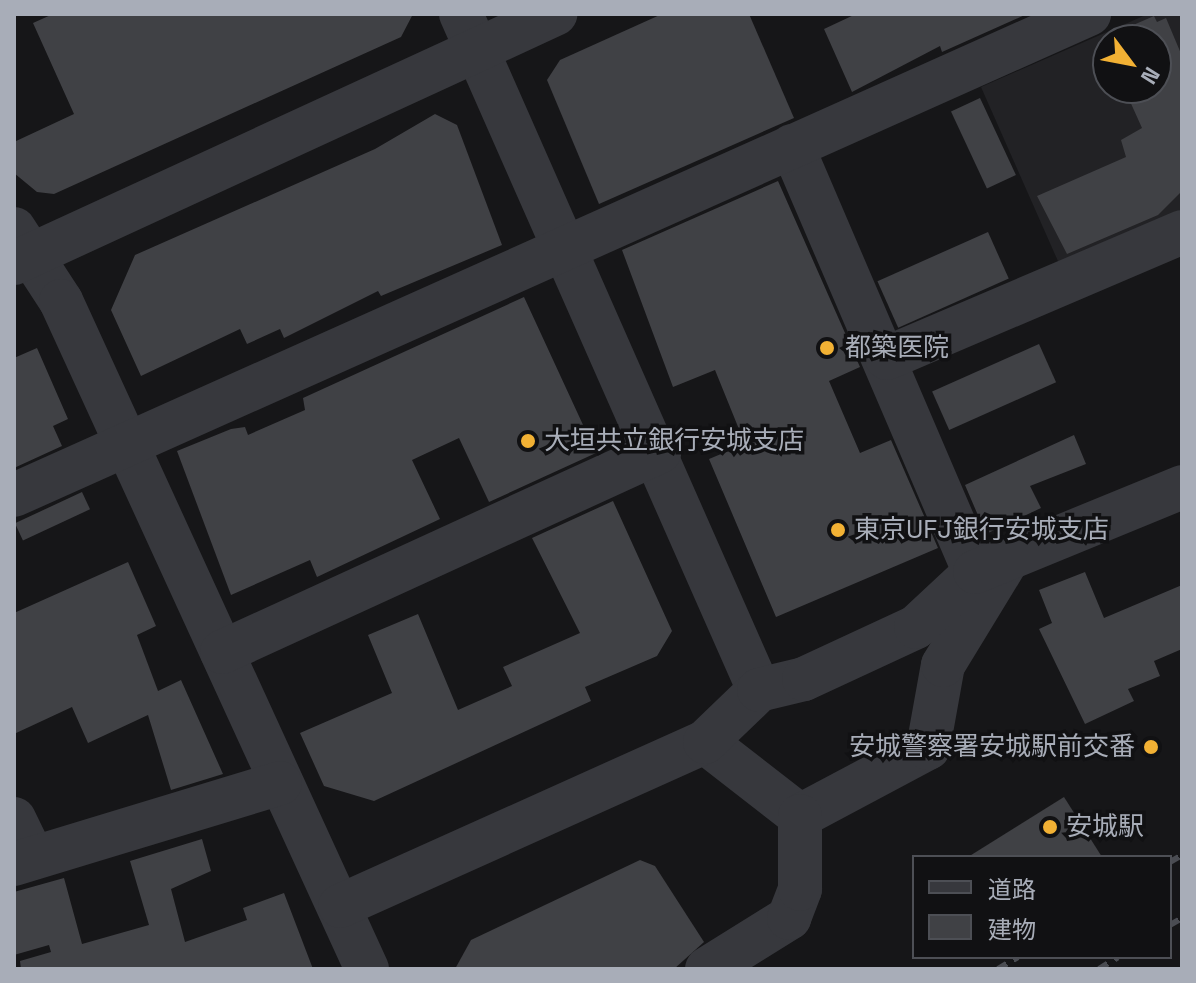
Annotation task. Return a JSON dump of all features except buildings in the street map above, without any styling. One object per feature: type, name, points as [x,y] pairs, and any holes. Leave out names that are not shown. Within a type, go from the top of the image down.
[{"type":"street","points":[[367,969],[126,442],[21,249],[468,32],[555,14]]},
{"type":"street","points":[[14,495],[126,442],[1089,14]]},
{"type":"street","points":[[468,32],[659,452],[759,690]]},
{"type":"street","points":[[792,146],[887,358],[991,567]]},
{"type":"street","points":[[887,358],[1182,232]]},
{"type":"street","points":[[222,652],[659,452]]},
{"type":"street","points":[[340,906],[705,742],[759,690],[804,679],[916,627],[991,567],[1182,487]]},
{"type":"street","points":[[800,816],[928,748],[943,665],[991,567]]},
{"type":"street","points":[[705,742],[800,816]]},
{"type":"street","points":[[14,819],[24,861],[280,783]]},
{"type":"street","points":[[707,969],[789,918],[800,889],[800,816]]},
{"type":"shaded area","points":[[1148,14],[1179,14],[1182,20],[1182,217],[1061,268],[981,87],[1092,38],[1092,104],[1172,104],[1172,24],[1125,24]]},
{"type":"railway","points":[[1172,861],[1182,855]]},
{"type":"railway","points":[[1172,924],[1182,918]]},
{"type":"railway","points":[[998,969],[1015,959]]},
{"type":"railway","points":[[1099,969],[1115,959]]},
{"type":"place","name":"都築医院","points":[[827,348]]},
{"type":"place","name":"大垣共立銀行安城支店","points":[[528,441]]},
{"type":"place","name":"東京UFJ銀行安城支店","points":[[838,530]]},
{"type":"place","name":"安城警察署安城駅前交番","points":[[1151,747]]},
{"type":"place","name":"安城駅","points":[[1050,827]]}]
